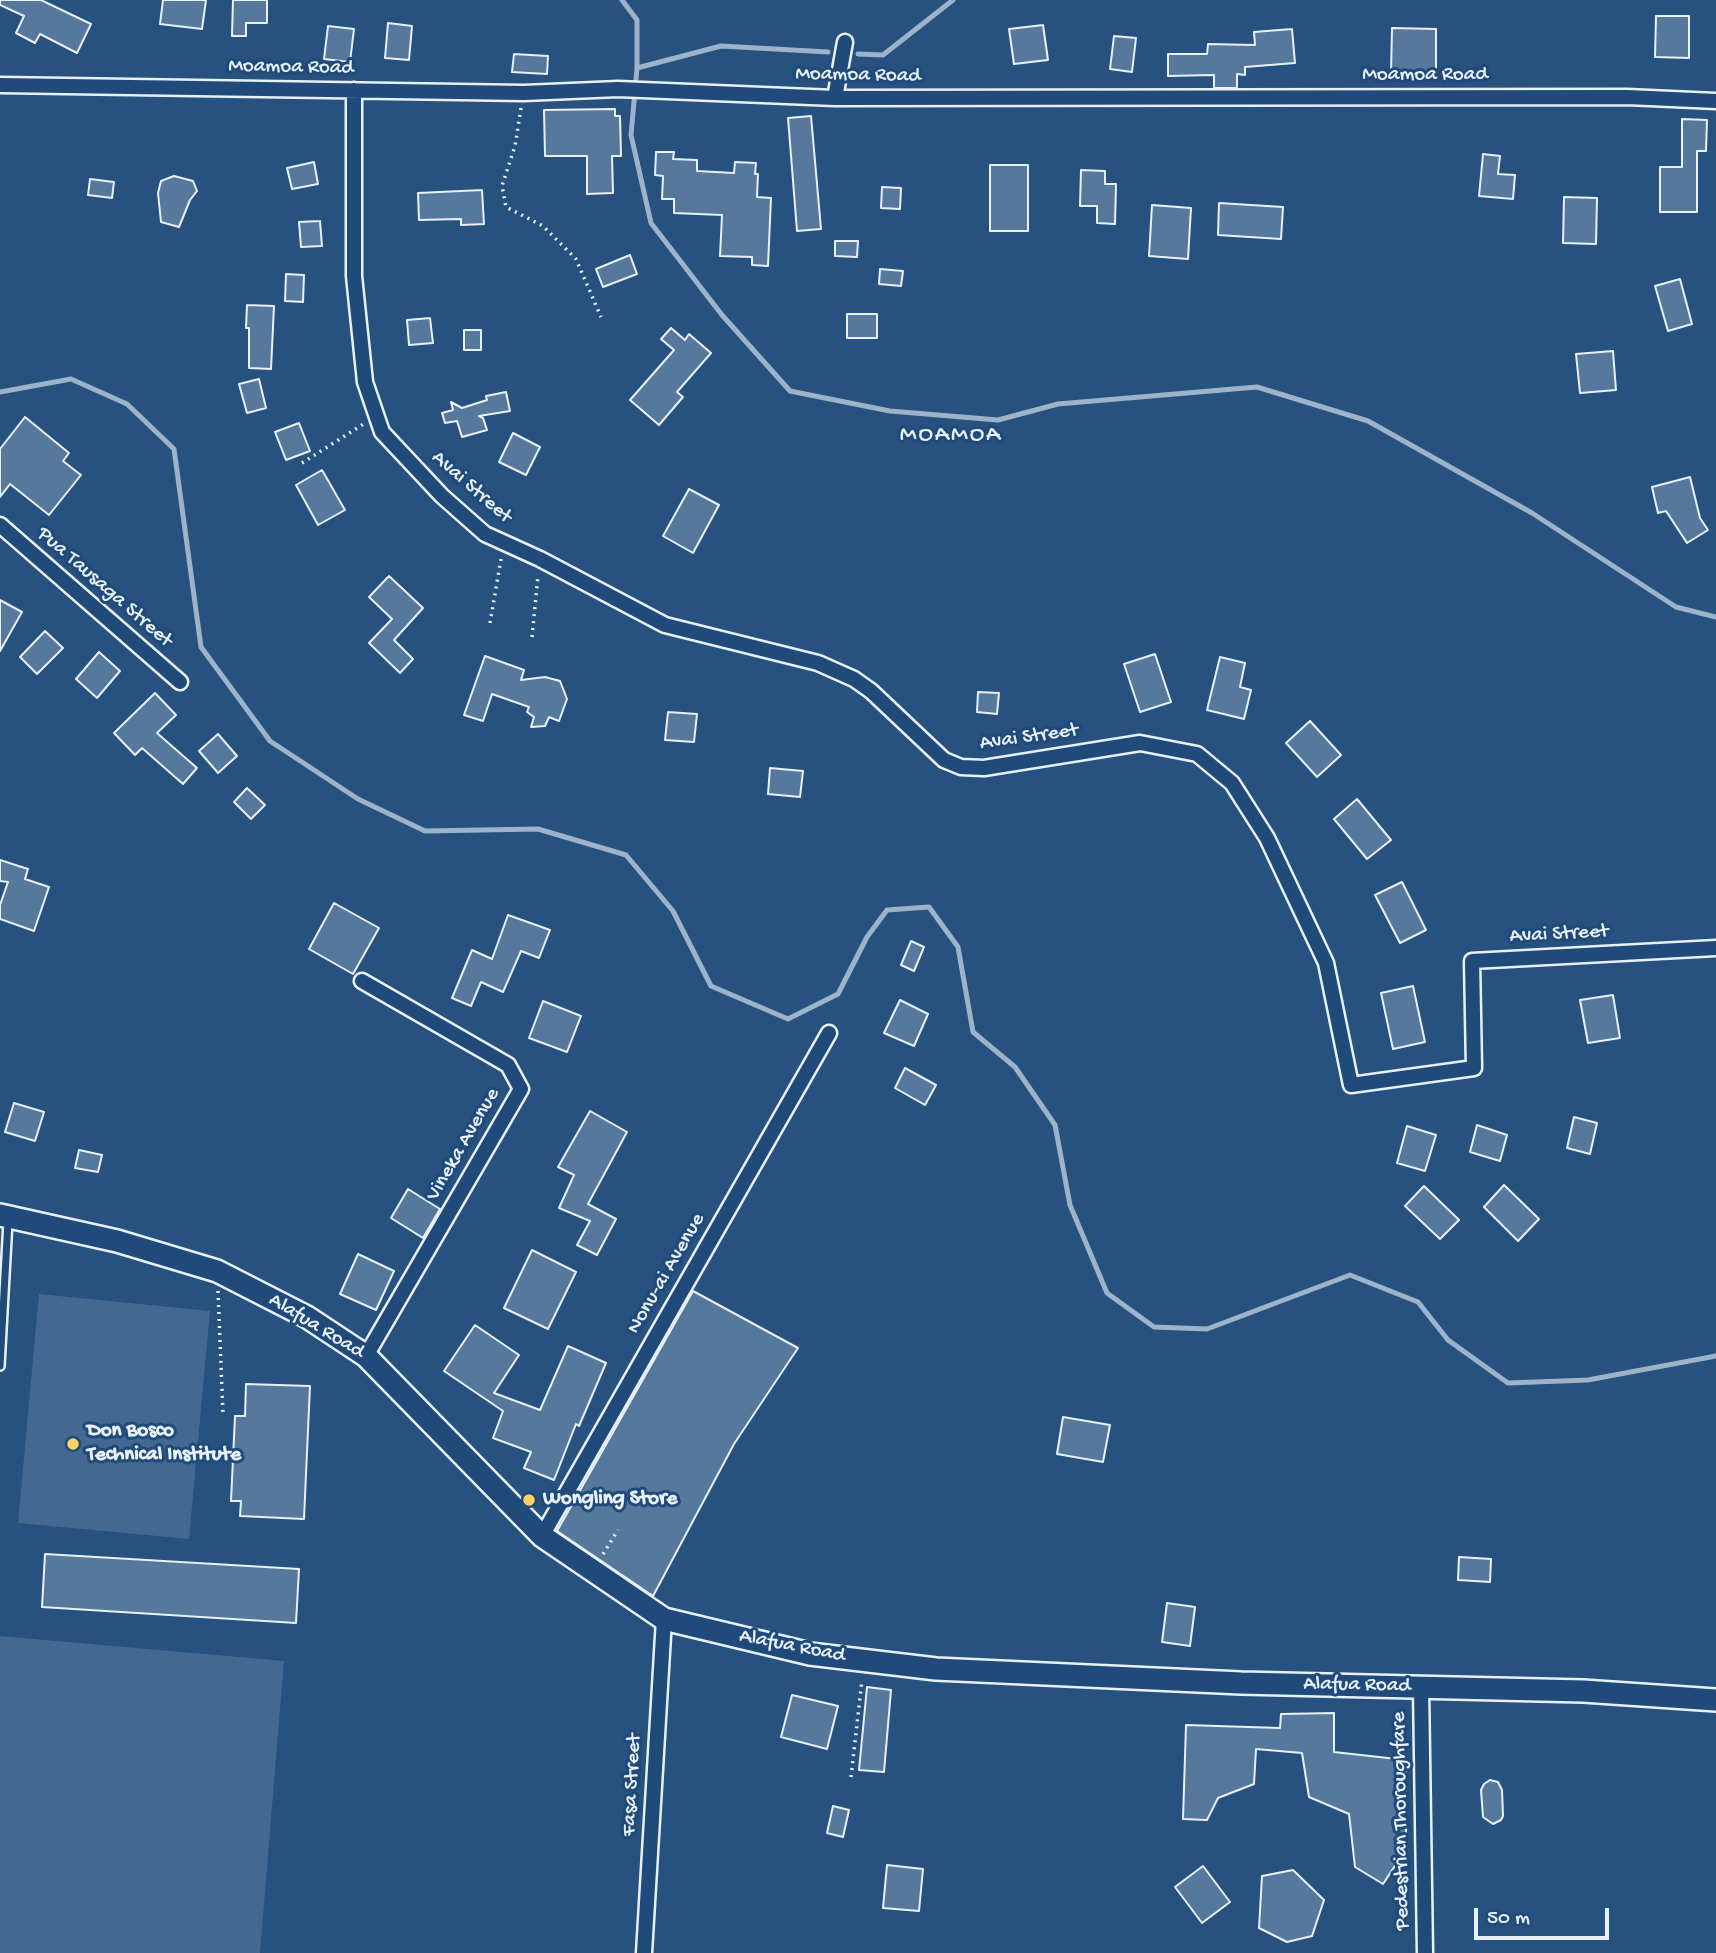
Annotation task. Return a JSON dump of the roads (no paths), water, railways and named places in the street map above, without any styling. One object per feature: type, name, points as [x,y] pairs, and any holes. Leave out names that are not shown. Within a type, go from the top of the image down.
[{"type":"street","points":[[835,98],[845,42]]},
{"type":"street","name":"Moamoa Road","points":[[0,85],[524,93],[618,89],[835,98],[1627,97],[1716,101]]},
{"type":"street","name":"Avai Street","points":[[354,90],[354,276],[365,382],[382,432],[442,496],[485,534],[540,559],[665,625],[818,663],[854,679],[872,691],[944,760],[961,767],[984,768],[1140,743],[1197,754],[1232,783],[1267,838],[1326,963],[1350,1085],[1474,1069],[1472,961],[1716,948]]},
{"type":"street","name":"Pua Tausaga Street","points":[[0,525],[180,682]]},
{"type":"street","name":"Vineka Avenue","points":[[362,981],[508,1065],[521,1089],[366,1356]]},
{"type":"street","name":"Nonu-ai Avenue","points":[[542,1536],[829,1033]]},
{"type":"street","name":"Alafua Road","points":[[4,1216],[117,1241],[217,1271],[307,1317],[366,1356],[542,1536],[664,1619],[810,1654],[950,1670],[1241,1684],[1583,1692],[1716,1700]]},
{"type":"street","name":"Fasa Street","points":[[644,1953],[664,1619]]},
{"type":"street","name":"Pedestrian Thoroughfare","points":[[1421,1688],[1425,1953]]},
{"type":"lane","points":[[0,1366],[4,1216]]},
{"type":"waterway","points":[[622,0],[637,20],[637,68],[631,135],[651,223],[722,315],[790,391],[890,411],[998,420],[1058,404],[1257,387],[1368,421],[1532,513],[1676,607],[1716,617]]},
{"type":"waterway","points":[[858,54],[883,55],[953,0]]},
{"type":"waterway","points":[[637,68],[721,46],[828,52]]},
{"type":"waterway","points":[[0,392],[71,379],[127,404],[174,449],[201,647],[270,741],[358,799],[425,831],[538,829],[626,855],[673,911],[711,986],[788,1019],[838,994],[867,937],[887,910],[929,907],[958,947],[973,1032],[1015,1067],[1055,1125],[1070,1205],[1107,1293],[1154,1327],[1207,1329],[1350,1275],[1418,1302],[1448,1340],[1508,1383],[1588,1380],[1716,1356]]},
{"type":"place","name":"Don Bosco Technical Institute","points":[[73,1444]]},
{"type":"place","name":"Wongling Store","points":[[529,1500]]},
{"type":"district","name":"MOAMOA","points":[[951,436]]}]
